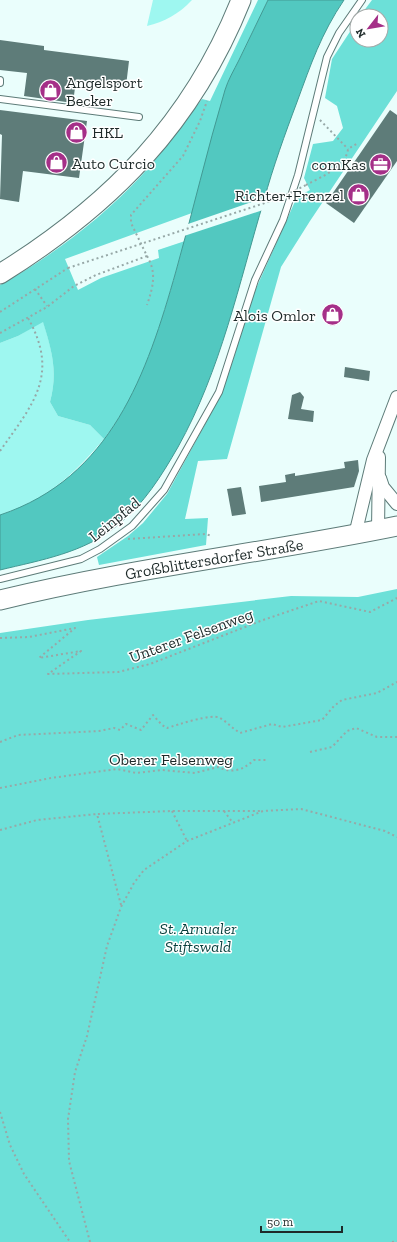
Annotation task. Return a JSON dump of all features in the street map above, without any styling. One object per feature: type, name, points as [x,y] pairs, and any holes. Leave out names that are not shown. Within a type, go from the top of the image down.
[{"type":"main road","points":[[0,274],[71,226],[135,168],[172,124],[206,74],[221,46],[241,0]]},
{"type":"main road","name":"Großblittersdorfer Straße","points":[[0,600],[90,580],[213,560],[397,526]]},
{"type":"street","points":[[355,534],[370,472],[397,397]]},
{"type":"street","points":[[378,530],[378,473],[381,444]]},
{"type":"street","points":[[378,473],[383,488],[397,504]]},
{"type":"lane","name":"Leinpfad","points":[[0,579],[81,559],[100,550],[132,526],[155,502],[179,465],[219,392],[254,280],[283,220],[298,175],[324,68],[332,45],[362,0]]},
{"type":"lane","points":[[0,99],[139,117]]},
{"type":"path","points":[[313,113],[348,149]]},
{"type":"path","points":[[348,149],[358,143]]},
{"type":"path","points":[[0,312],[68,268],[280,198],[306,185],[341,164],[347,157],[348,149]]},
{"type":"path","points":[[147,305],[154,278],[154,270],[131,222],[131,215],[158,184]]},
{"type":"path","points":[[0,333],[47,307],[74,286],[96,275],[147,256]]},
{"type":"path","points":[[35,289],[47,307]]},
{"type":"path","points":[[0,451],[31,403],[41,384],[43,366],[42,348],[38,335],[28,318]]},
{"type":"path","points":[[113,541],[205,534],[212,536]]},
{"type":"path","name":"Unterer Felsenweg","points":[[0,638],[29,637],[75,628],[39,658],[82,651],[48,674],[118,672],[150,664],[263,620],[319,601],[370,612],[397,598]]},
{"type":"path","points":[[0,742],[18,735],[99,731],[114,728],[120,730],[126,724],[141,730],[152,715],[162,726],[167,728],[211,716],[219,717],[229,727],[240,733],[272,724],[282,727],[322,720],[334,706],[342,700],[377,693],[397,682]]},
{"type":"path","points":[[310,752],[332,746],[347,731],[356,728],[377,737],[397,737]]},
{"type":"path","name":"Oberer Felsenweg","points":[[0,788],[51,778],[117,769],[136,773],[162,770],[195,773],[218,767],[226,771],[236,771],[246,767],[254,760],[268,760]]},
{"type":"path","points":[[0,830],[37,820],[97,814],[301,809],[384,831],[397,837]]},
{"type":"path","points":[[172,811],[187,841]]},
{"type":"path","points":[[224,811],[233,823]]},
{"type":"path","points":[[90,1242],[69,1161],[68,1119],[75,1072],[87,1036],[107,946],[121,907],[134,883],[144,870],[187,841],[264,811]]},
{"type":"path","points":[[97,814],[121,907]]},
{"type":"path","points":[[0,1112],[10,1145],[24,1174],[70,1242]]},
{"type":"path","points":[[392,1242],[397,1241]]},
{"type":"shaded area","points":[[153,0],[192,0],[171,17],[147,26]]},
{"type":"shaded area","points":[[268,0],[344,0],[329,25],[317,50],[288,126],[275,163],[218,357],[193,418],[172,458],[152,489],[136,508],[118,525],[105,535],[77,549],[46,559],[0,570],[0,515],[38,498],[70,476],[97,449],[119,418],[137,384],[165,310],[226,86]]},
{"type":"shaded area","points":[[43,321],[49,342],[54,371],[54,381],[50,402],[58,416],[90,425],[104,439],[70,475],[46,494],[17,509],[0,515],[0,343],[18,336]]},
{"type":"green space","points":[[258,0],[268,0],[226,88],[192,213],[65,259],[78,290],[101,278],[159,258],[158,250],[185,241],[154,344],[144,369],[120,417],[104,439],[90,425],[58,416],[50,402],[54,381],[54,371],[49,343],[43,322],[18,336],[0,343],[0,285],[57,249],[110,207],[150,166],[202,99],[210,101]]},
{"type":"green space","points":[[372,0],[397,0],[397,91],[281,267],[227,459],[198,461],[185,519],[208,518],[206,545],[99,565],[97,557],[128,536],[143,523],[167,494],[221,395],[250,302],[297,197],[310,190],[304,178],[313,144],[333,141],[343,128],[337,106],[325,98],[332,59],[349,33],[349,48],[389,48],[389,8],[366,8]]},
{"type":"green space","name":"St. Arnualer Stiftswald","points":[[397,589],[397,1242],[0,1242],[0,633],[88,620],[291,596],[358,597]]},
{"type":"pier","points":[[266,197],[263,210],[184,236],[188,224]]},
{"type":"building","points":[[0,40],[44,46],[44,50],[129,61],[126,86],[76,80],[73,103],[24,96],[27,73],[0,70]]},
{"type":"building","points":[[0,110],[87,121],[79,178],[23,171],[19,202],[0,199],[2,135],[0,134]]},
{"type":"building","points":[[390,110],[397,115],[397,161],[354,223],[326,203]]},
{"type":"building","points":[[345,367],[370,371],[369,381],[344,377]]},
{"type":"building","points":[[300,392],[304,397],[301,409],[314,411],[313,422],[288,419],[292,395]]},
{"type":"building","points":[[358,460],[359,471],[354,487],[261,502],[259,486],[286,482],[285,475],[295,473],[295,476],[345,468],[344,462]]},
{"type":"building","points":[[241,487],[246,514],[232,516],[227,489]]},
{"type":"place","name":"Angelsport Becker","points":[[50,91]]},
{"type":"place","name":"HKL","points":[[77,132]]},
{"type":"place","name":"Auto Curcio","points":[[57,163]]},
{"type":"place","name":"comKas","points":[[381,164]]},
{"type":"place","name":"Richter+Frenzel","points":[[359,195]]},
{"type":"place","name":"Alois Omlor","points":[[332,315]]}]
